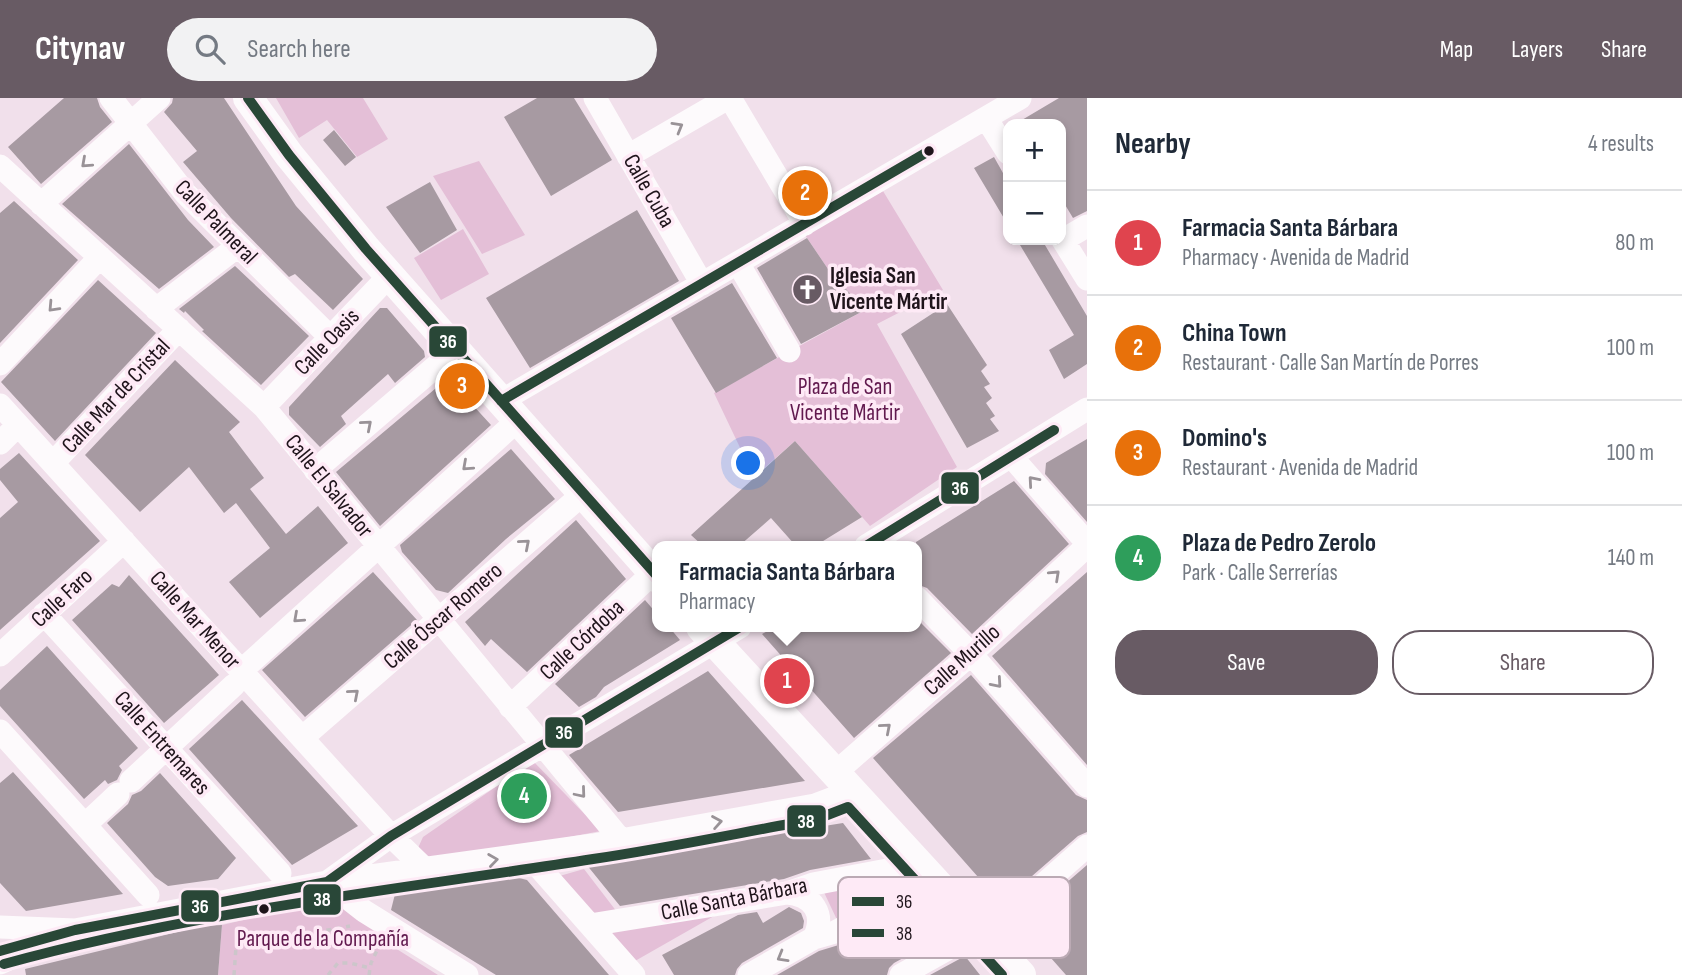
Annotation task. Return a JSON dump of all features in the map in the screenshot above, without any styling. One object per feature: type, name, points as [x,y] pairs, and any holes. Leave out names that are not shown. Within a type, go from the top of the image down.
[{"type":"main road","points":[[248,98],[289,155],[389,276],[652,572]]},
{"type":"main road","points":[[708,635],[931,877]]},
{"type":"main road","points":[[1005,958],[1021,975]]},
{"type":"street","name":"Calle Palmeral","points":[[111,98],[185,193],[331,338]]},
{"type":"street","points":[[41,204],[159,98]]},
{"type":"street","name":"Calle Cuba","points":[[595,98],[702,284]]},
{"type":"street","points":[[628,156],[729,98],[805,224]]},
{"type":"street","points":[[85,825],[378,546],[509,411],[702,284],[1020,98]]},
{"type":"street","points":[[986,118],[1003,145]]},
{"type":"street","name":"Calle El Salvador","points":[[0,166],[10,186],[41,204],[264,407],[621,840]]},
{"type":"street","points":[[1066,236],[1087,226]]},
{"type":"street","points":[[1066,245],[1087,279]]},
{"type":"street","points":[[156,309],[238,246]]},
{"type":"street","points":[[3,358],[100,257]]},
{"type":"street","points":[[738,263],[789,351]]},
{"type":"street","name":"Calle Oasis","points":[[264,407],[389,276]]},
{"type":"street","name":"Calle Mar de Cristal","points":[[53,463],[179,330]]},
{"type":"street","points":[[315,470],[455,350]]},
{"type":"street","name":"Calle Mar Menor","points":[[0,405],[124,541],[238,678],[302,738],[391,836],[425,869]]},
{"type":"street","points":[[875,541],[1087,409]]},
{"type":"street","points":[[0,443],[18,425]]},
{"type":"street","points":[[1012,456],[1087,545]]},
{"type":"street","name":"Calle Óscar Romero","points":[[302,738],[583,494]]},
{"type":"street","name":"Calle Faro","points":[[0,655],[124,541]]},
{"type":"street","name":"Calle Murillo","points":[[844,782],[971,654],[1087,545]]},
{"type":"street","name":"Calle Córdoba","points":[[510,707],[652,578]]},
{"type":"street","points":[[922,604],[971,654],[1087,786]]},
{"type":"street","name":"Calle Entremares","points":[[44,614],[280,873]]},
{"type":"street","points":[[327,882],[391,836],[542,746],[708,635]]},
{"type":"street","points":[[0,731],[148,895]]},
{"type":"street","points":[[0,951],[75,930],[327,882],[529,856],[815,805],[844,782]]},
{"type":"street","points":[[369,876],[386,859],[391,849],[391,836]]},
{"type":"street","points":[[1050,877],[1087,846]]},
{"type":"street","points":[[529,856],[634,975]]},
{"type":"street","points":[[918,877],[926,872]]},
{"type":"street","name":"Calle Santa Bárbara","points":[[879,877],[926,872]]},
{"type":"street","name":"Calle Santa Bárbara","points":[[590,926],[838,881]]},
{"type":"street","points":[[327,882],[384,923],[467,975]]},
{"type":"street","points":[[787,892],[799,894],[816,909],[819,929],[814,938]]},
{"type":"street","points":[[6,924],[75,930]]},
{"type":"street","points":[[0,963],[75,930]]},
{"type":"street","points":[[749,975],[814,938],[838,930]]},
{"type":"street","points":[[901,975],[934,958]]},
{"type":"path","points":[[234,975],[236,947],[384,923],[369,975]]},
{"type":"path","points":[[328,975],[338,963],[370,968]]},
{"type":"green space","points":[[276,98],[363,98],[388,139],[357,157],[327,120],[299,138]]},
{"type":"green space","points":[[479,161],[525,235],[482,254],[433,176]]},
{"type":"green space","name":"Plaza de San Vicente Mártir","points":[[883,191],[943,290],[877,324],[957,467],[870,526],[795,441],[754,477],[714,393],[865,310],[828,269],[805,235]]},
{"type":"green space","points":[[463,229],[489,274],[441,300],[414,258]]},
{"type":"green space","points":[[533,761],[601,831],[431,863],[418,848],[423,837]]},
{"type":"green space","points":[[584,869],[617,912],[588,916],[556,877]]},
{"type":"green space","points":[[889,873],[891,877],[868,877]]},
{"type":"green space","points":[[838,883],[838,922],[821,886]]},
{"type":"green space","name":"Parque de la Compañía","points":[[332,899],[375,929],[376,936],[438,975],[218,975],[222,925]]},
{"type":"green space","points":[[728,908],[635,961],[607,930]]},
{"type":"building","points":[[64,98],[97,98],[100,107],[112,122],[41,184],[8,147]]},
{"type":"building","points":[[173,98],[224,98],[296,206],[363,279],[333,310],[295,274],[289,277],[231,218],[183,162],[197,151],[164,112]]},
{"type":"building","points":[[537,98],[574,98],[612,160],[551,196],[504,117]]},
{"type":"building","points":[[1059,98],[1087,98],[1087,211],[1073,218],[1066,206],[1066,119],[1023,119]]},
{"type":"building","points":[[334,130],[356,157],[345,166],[323,140]]},
{"type":"building","points":[[129,144],[188,220],[214,247],[159,289],[62,204]]},
{"type":"building","points":[[994,157],[1003,173],[1003,217],[974,168]]},
{"type":"building","points":[[430,182],[457,230],[420,253],[386,207]]},
{"type":"building","points":[[14,201],[78,260],[0,343],[0,213]]},
{"type":"building","points":[[637,210],[679,281],[530,368],[486,298]]},
{"type":"building","name":"Iglesia San Vicente Mártir","points":[[807,238],[828,269],[865,310],[801,344],[757,268]]},
{"type":"building","points":[[1020,245],[1045,245],[1087,316],[1087,364],[1064,379],[1049,350],[1074,335]]},
{"type":"building","points":[[235,266],[309,336],[261,385],[202,331],[204,330],[185,311],[184,313],[179,309]]},
{"type":"building","points":[[98,280],[156,333],[55,441],[1,382]]},
{"type":"building","points":[[732,283],[777,358],[716,393],[671,318]]},
{"type":"building","points":[[947,304],[987,365],[981,371],[990,384],[984,387],[992,398],[986,403],[995,416],[990,419],[999,431],[967,448],[901,334]]},
{"type":"building","points":[[380,308],[387,308],[424,351],[425,357],[395,383],[388,374],[341,416],[346,424],[320,447],[289,415],[289,407]]},
{"type":"building","points":[[175,360],[240,422],[229,432],[264,478],[250,489],[286,534],[318,506],[348,543],[260,618],[229,582],[270,548],[236,503],[224,513],[189,467],[140,512],[85,455]]},
{"type":"building","points":[[448,378],[491,425],[380,526],[336,472]]},
{"type":"building","points":[[1087,439],[1087,522],[1045,474],[1046,463]]},
{"type":"building","points":[[795,441],[862,517],[823,541],[792,541],[771,518],[745,541],[698,541],[691,535]]},
{"type":"building","points":[[511,449],[555,499],[506,539],[448,593],[436,590],[402,552],[400,545]]},
{"type":"building","points":[[19,453],[100,541],[0,630],[0,518],[18,502],[0,480],[0,469]]},
{"type":"building","points":[[1014,481],[1069,544],[972,634],[927,588],[922,586],[922,541],[918,541]]},
{"type":"building","points":[[576,520],[626,579],[527,672],[491,639],[485,646],[465,622]]},
{"type":"building","points":[[373,572],[417,620],[305,717],[262,670]]},
{"type":"building","points":[[1087,572],[1087,765],[992,656]]},
{"type":"building","points":[[129,575],[219,675],[164,723],[72,620],[112,584],[119,587]]},
{"type":"building","points":[[645,600],[652,608],[652,632],[673,632],[680,640],[604,687],[596,697],[579,707],[555,684]]},
{"type":"building","points":[[922,624],[951,653],[854,738],[762,634],[922,632]]},
{"type":"building","points":[[47,646],[138,748],[119,766],[122,770],[117,780],[108,784],[105,780],[84,799],[0,706],[0,690]]},
{"type":"building","points":[[708,671],[805,781],[618,812],[569,755]]},
{"type":"building","points":[[971,675],[1076,795],[1087,800],[1087,832],[1078,836],[1031,877],[978,877],[873,758]]},
{"type":"building","points":[[242,700],[358,826],[292,865],[189,749]]},
{"type":"building","points":[[13,772],[123,894],[26,911],[0,883],[0,783]]},
{"type":"building","points":[[160,773],[236,858],[218,879],[168,886],[155,877],[107,823],[128,804],[132,795],[141,791]]},
{"type":"building","points":[[843,823],[871,859],[810,870],[784,879],[620,906],[586,864]]},
{"type":"building","points":[[1087,865],[1087,975],[1066,975],[1051,958],[1070,958],[1070,880]]},
{"type":"building","points":[[511,876],[527,880],[609,975],[496,975],[391,910],[395,894]]},
{"type":"building","points":[[789,907],[801,913],[803,928],[742,963],[735,975],[674,975],[662,955],[738,915],[757,912],[763,923]]},
{"type":"building","points":[[222,925],[218,975],[26,975],[25,969],[202,926]]},
{"type":"building","points":[[838,945],[838,958],[903,958],[889,968],[887,975],[777,975],[819,951]]},
{"type":"building","points":[[961,958],[967,958],[980,975],[930,975]]},
{"type":"transit line","name":"36","points":[[248,98],[289,155],[366,249],[652,570]]},
{"type":"transit line","name":"36","points":[[501,401],[929,151]]},
{"type":"transit line","name":"36","points":[[874,541],[1054,430]]},
{"type":"transit line","name":"36","points":[[0,951],[75,930],[327,882],[391,836],[732,632]]},
{"type":"transit line","name":"38","points":[[4,964],[76,946],[223,916],[649,850],[817,819],[848,807],[912,877]]},
{"type":"transit line","name":"38","points":[[986,958],[1002,975]]},
{"type":"place","name":"China Town","points":[[805,193]]},
{"type":"place","name":"Iglesia San Vicente Mártir","points":[[807,289]]},
{"type":"place","name":"Domino's","points":[[462,386]]},
{"type":"place","name":"Farmacia Santa Bárbara","points":[[787,681]]},
{"type":"place","name":"Plaza de Pedro Zerolo","points":[[524,796]]}]
